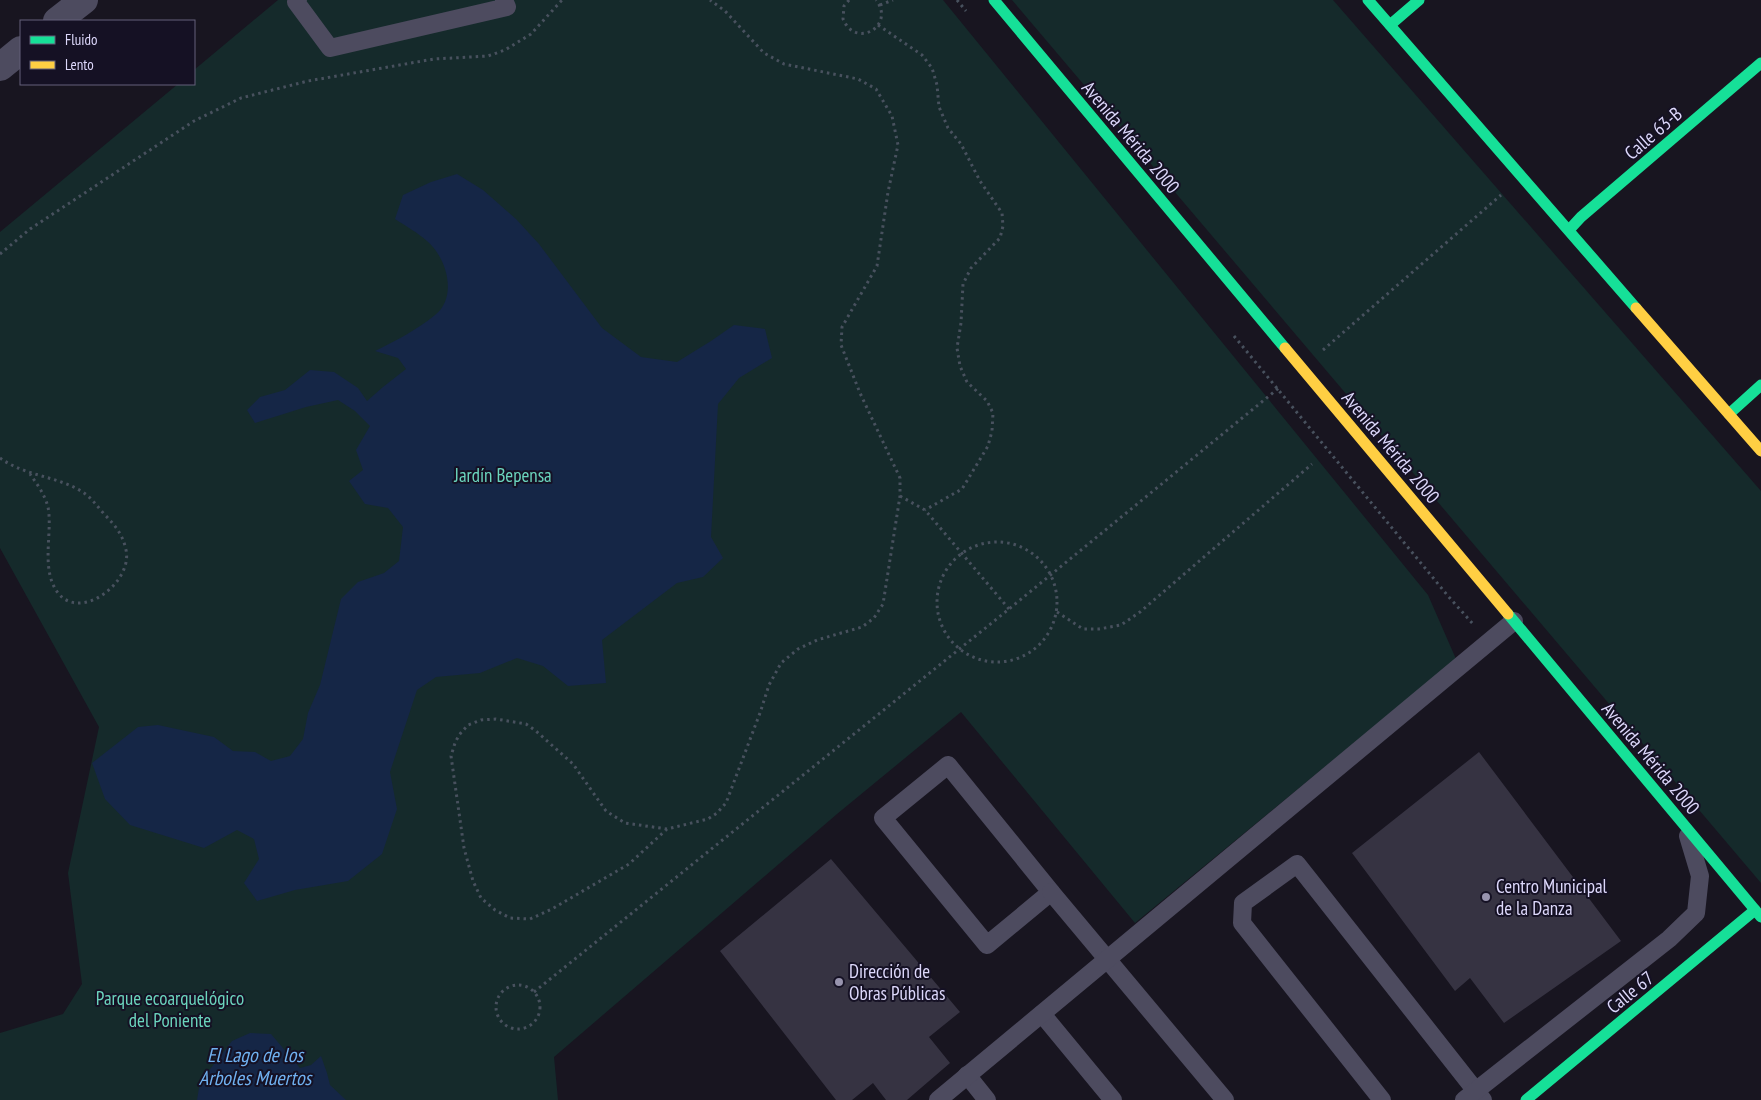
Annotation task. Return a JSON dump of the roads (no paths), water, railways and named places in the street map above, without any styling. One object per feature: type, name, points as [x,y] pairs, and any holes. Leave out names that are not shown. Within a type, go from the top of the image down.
[{"type":"main road","name":"Avenida Mérida 2000","points":[[994,0],[1758,914]]},
{"type":"main road","points":[[1368,0],[1761,451]]},
{"type":"main road","points":[[1390,25],[1419,0]]},
{"type":"main road","name":"Calle 63-B","points":[[1569,230],[1581,217],[1761,63]]},
{"type":"main road","points":[[1729,414],[1761,386]]},
{"type":"main road","name":"Calle 67","points":[[1526,1100],[1758,914]]},
{"type":"street","points":[[58,20],[84,0]]},
{"type":"lane","points":[[298,0],[296,2],[330,48],[507,8],[504,0]]},
{"type":"lane","points":[[938,1100],[1514,621]]},
{"type":"lane","points":[[1051,892],[986,945],[883,818],[948,765],[1051,892],[1225,1100]]},
{"type":"lane","points":[[1382,1100],[1242,923],[1243,903],[1297,864],[1474,1097],[1669,939],[1696,913],[1700,876],[1685,826]]},
{"type":"lane","points":[[1042,1014],[1114,1100]]},
{"type":"lane","points":[[967,1076],[987,1100]]},
{"type":"water","points":[[457,174],[483,190],[516,219],[539,244],[602,328],[641,357],[677,362],[734,325],[765,329],[772,358],[739,378],[718,404],[711,537],[723,558],[703,577],[677,583],[602,640],[606,683],[568,686],[543,666],[517,658],[480,673],[436,677],[417,690],[390,772],[397,809],[382,854],[348,881],[295,890],[257,901],[244,883],[259,859],[254,839],[237,830],[204,848],[130,825],[105,799],[92,763],[138,727],[158,725],[214,737],[233,751],[255,752],[271,761],[290,756],[303,739],[308,713],[320,685],[341,599],[358,582],[384,573],[399,561],[403,527],[388,508],[365,504],[349,481],[363,470],[356,450],[370,426],[355,411],[338,400],[306,407],[255,423],[247,410],[260,397],[285,390],[310,370],[334,372],[358,388],[367,401],[406,369],[398,358],[375,351],[413,330],[435,315],[442,307],[448,288],[444,267],[434,248],[420,235],[395,219],[403,195],[431,182]]},
{"type":"water","name":"El Lago de los Arboles Muertos","points":[[250,1033],[271,1034],[300,1068],[311,1065],[321,1056],[330,1085],[346,1100],[197,1100],[200,1082],[232,1041]]},
{"type":"place","name":"Centro Municipal de la Danza","points":[[1486,897]]},
{"type":"place","name":"Dirección de Obras Públicas","points":[[839,982]]},
{"type":"park label","name":"Jardín Bepensa","points":[[503,475]]},
{"type":"park label","name":"Parque ecoarquelógico del Poniente","points":[[170,1009]]}]
